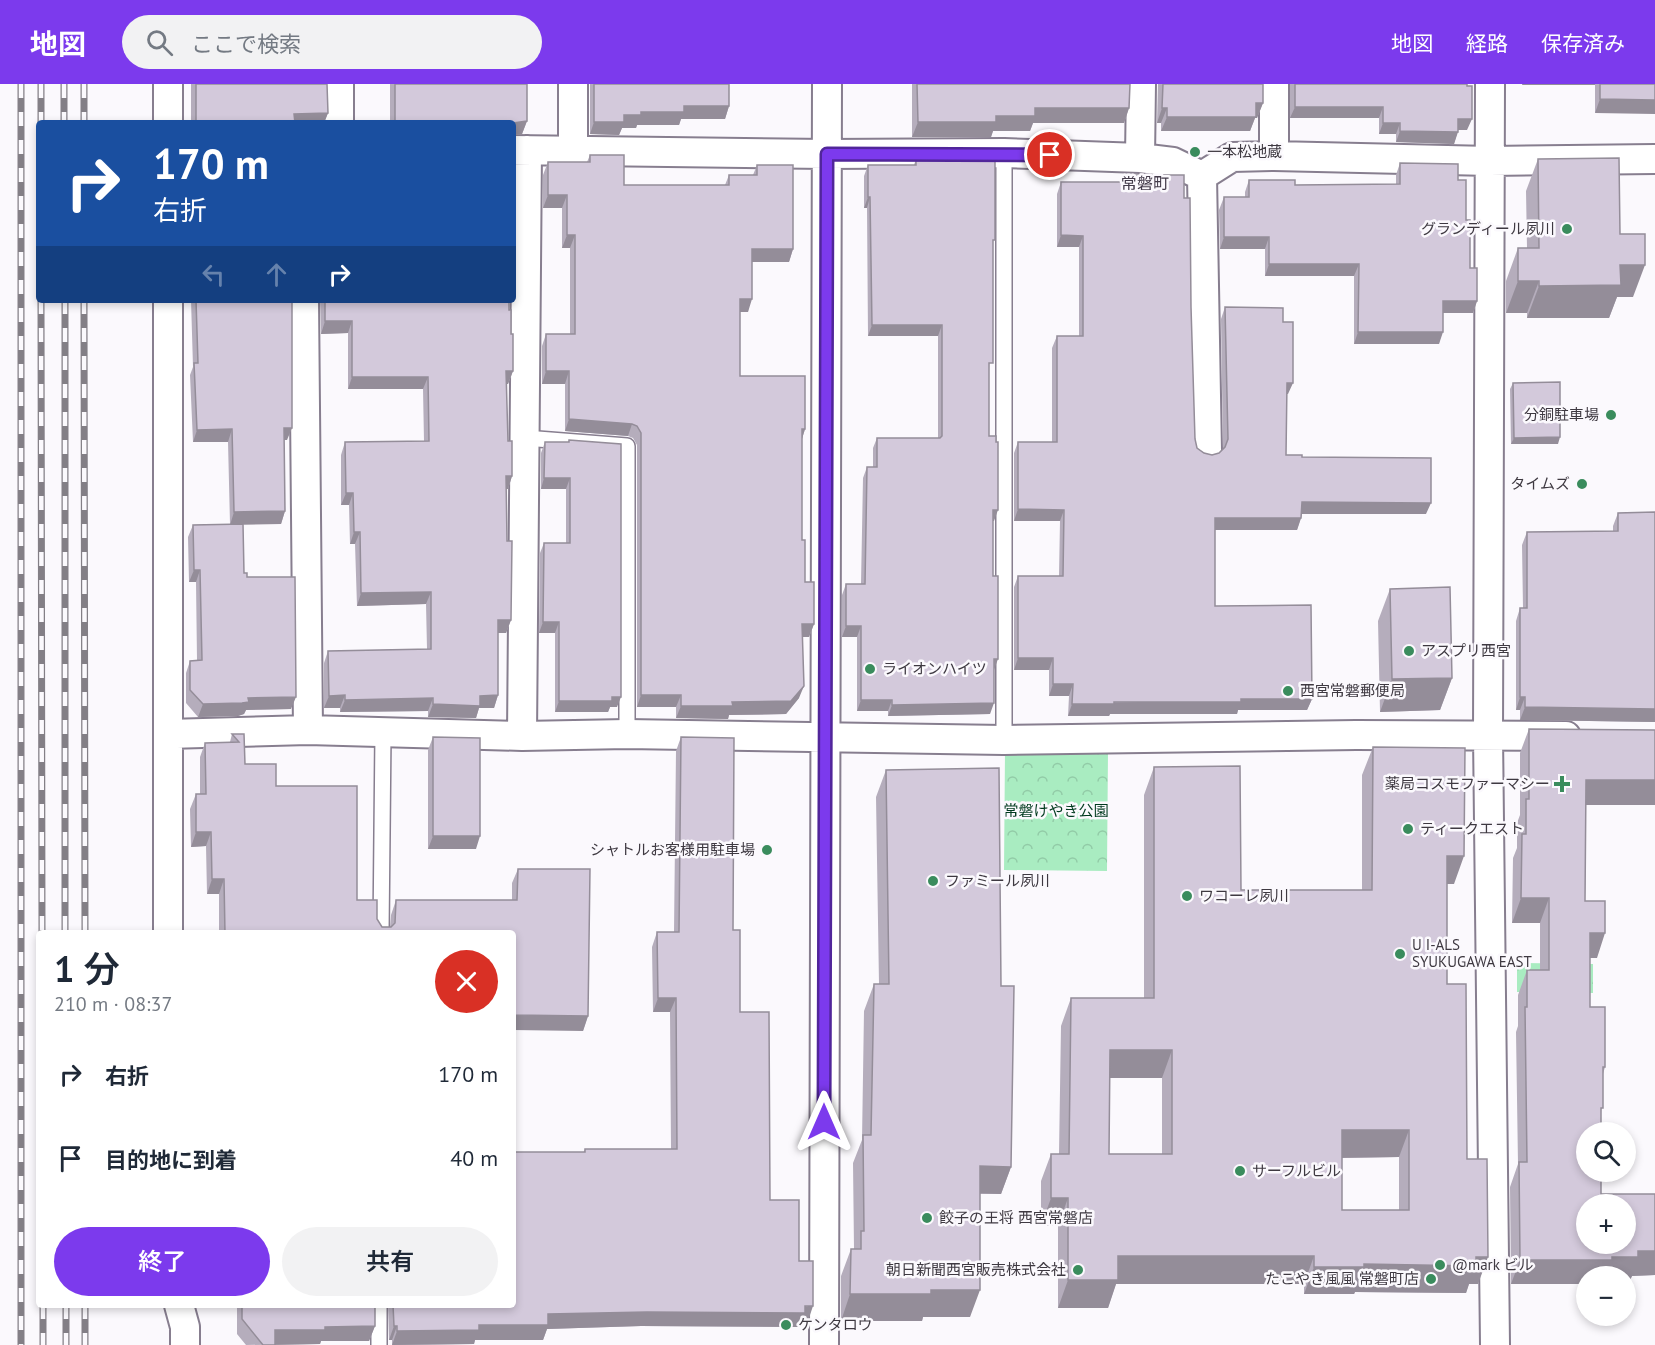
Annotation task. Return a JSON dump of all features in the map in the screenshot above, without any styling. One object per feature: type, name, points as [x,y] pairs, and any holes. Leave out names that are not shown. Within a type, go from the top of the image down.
[{"type":"street","points":[[168,84],[168,120]]},
{"type":"street","points":[[339,84],[339,120]]},
{"type":"street","points":[[573,84],[573,151]]},
{"type":"street","points":[[824,1345],[827,84]]},
{"type":"street","points":[[1140,158],[1141,84]]},
{"type":"street","points":[[1274,84],[1274,156]]},
{"type":"street","points":[[1490,84],[1488,735],[1495,1345]]},
{"type":"street","points":[[522,736],[525,438],[520,150],[827,154],[1004,153],[1140,158],[1173,162],[1202,176]]},
{"type":"street","points":[[1202,176],[1232,157],[1490,161],[1655,159]]},
{"type":"street","points":[[1202,176],[1207,450]]},
{"type":"street","points":[[168,303],[168,930]]},
{"type":"street","points":[[304,303],[308,730]]},
{"type":"street","points":[[168,734],[308,730],[522,736],[627,735],[1004,740],[1488,735],[1596,737]]},
{"type":"street","points":[[180,1308],[185,1327],[185,1345]]},
{"type":"lane","points":[[1004,153],[1004,740]]},
{"type":"lane","points":[[525,438],[627,446],[627,735]]},
{"type":"lane","points":[[381,930],[383,733]]},
{"type":"lane","points":[[379,1308],[379,1345]]},
{"type":"green space","name":"常磐けやき公園","points":[[1005,751],[1108,752],[1107,871],[1004,870]]},
{"type":"green space","points":[[1517,963],[1593,964],[1593,993],[1517,992]]},
{"type":"building","points":[[196,84],[327,84],[328,113],[294,114],[295,120],[196,120]]},
{"type":"building","points":[[395,84],[527,84],[527,121],[395,120]]},
{"type":"building","points":[[594,84],[729,84],[729,106],[684,106],[684,112],[641,112],[641,115],[624,115],[624,122],[594,122]]},
{"type":"building","points":[[917,84],[1130,84],[1129,108],[1035,108],[1035,116],[996,116],[996,122],[918,122]]},
{"type":"building","points":[[1163,84],[1263,84],[1263,103],[1256,103],[1256,117],[1167,117],[1167,108],[1162,108]]},
{"type":"building","points":[[1295,84],[1467,84],[1467,86],[1472,86],[1472,119],[1458,119],[1458,132],[1400,131],[1400,123],[1383,123],[1383,107],[1295,107]]},
{"type":"building","points":[[1600,84],[1655,84],[1655,100],[1600,99]]},
{"type":"building","points":[[590,155],[624,155],[624,185],[729,185],[729,175],[757,175],[757,165],[793,165],[793,249],[752,249],[752,299],[740,299],[740,376],[805,376],[805,429],[802,429],[802,540],[805,540],[805,582],[814,582],[814,624],[802,624],[804,686],[791,701],[732,702],[733,706],[681,706],[681,695],[641,695],[641,433],[637,426],[632,424],[569,419],[569,371],[546,371],[546,334],[575,334],[575,235],[567,235],[567,195],[548,195],[548,162],[590,162]]},
{"type":"building","name":"グランディール夙川","points":[[1619,158],[1620,234],[1645,234],[1645,265],[1620,265],[1621,285],[1539,286],[1539,281],[1518,281],[1518,248],[1539,248],[1538,159]]},
{"type":"building","points":[[916,159],[995,159],[993,363],[989,363],[989,436],[996,436],[996,442],[998,442],[998,510],[993,510],[993,576],[998,576],[998,659],[994,659],[994,703],[892,705],[892,700],[861,700],[861,626],[846,626],[846,584],[865,584],[867,467],[877,467],[877,438],[940,438],[942,436],[942,325],[872,325],[868,165],[916,165]]},
{"type":"building","points":[[1400,163],[1458,164],[1458,180],[1466,180],[1466,220],[1470,220],[1470,268],[1477,268],[1477,301],[1443,301],[1443,332],[1358,332],[1359,264],[1269,264],[1269,237],[1224,237],[1224,197],[1249,197],[1249,180],[1295,180],[1295,185],[1400,184]]},
{"type":"building","points":[[1131,175],[1184,175],[1184,198],[1190,198],[1191,307],[1197,448],[1212,455],[1219,453],[1225,447],[1228,439],[1225,307],[1283,308],[1283,322],[1293,322],[1293,383],[1287,383],[1286,455],[1431,458],[1431,503],[1302,502],[1301,518],[1215,518],[1215,606],[1311,605],[1312,699],[1072,704],[1073,684],[1053,684],[1053,658],[1018,658],[1018,576],[1063,576],[1064,510],[1018,509],[1018,442],[1057,442],[1057,336],[1083,336],[1083,236],[1061,235],[1061,182],[1131,182]]},
{"type":"building","points":[[196,303],[292,303],[292,428],[284,428],[285,511],[234,512],[232,429],[197,430],[194,363],[198,363]]},
{"type":"building","points":[[325,303],[509,303],[511,334],[513,334],[513,371],[506,371],[508,441],[512,441],[512,476],[506,476],[507,541],[512,541],[511,620],[498,620],[498,695],[480,696],[480,706],[433,704],[433,698],[345,700],[345,695],[329,696],[328,651],[431,649],[431,592],[361,593],[360,532],[354,532],[353,493],[346,493],[345,442],[429,441],[428,377],[352,377],[352,321],[325,321]]},
{"type":"building","points":[[1560,382],[1560,437],[1514,438],[1513,383]]},
{"type":"building","points":[[569,440],[621,444],[621,697],[612,697],[612,701],[559,701],[559,622],[543,622],[544,543],[570,543],[570,478],[544,478],[545,442],[569,442]]},
{"type":"building","points":[[1655,512],[1655,709],[1525,707],[1525,697],[1520,697],[1520,608],[1527,608],[1527,532],[1618,531],[1618,513]]},
{"type":"building","points":[[243,524],[244,573],[247,573],[247,577],[295,577],[296,697],[248,698],[249,702],[242,703],[203,704],[190,690],[190,661],[202,660],[200,570],[194,570],[193,525]]},
{"type":"building","points":[[1450,587],[1452,678],[1392,679],[1390,589]]},
{"type":"building","points":[[1529,729],[1655,730],[1655,780],[1586,780],[1585,901],[1605,901],[1605,933],[1590,933],[1590,1007],[1605,1007],[1605,1067],[1603,1067],[1601,1122],[1576,1122],[1576,1182],[1601,1182],[1601,1194],[1576,1194],[1576,1254],[1636,1254],[1636,1194],[1655,1194],[1655,1251],[1638,1251],[1638,1257],[1612,1257],[1612,1260],[1520,1260],[1519,1162],[1527,1162],[1525,1007],[1527,1007],[1527,970],[1549,970],[1549,898],[1521,898],[1522,834],[1526,834],[1526,799],[1529,799]]},
{"type":"building","points":[[232,734],[244,734],[245,764],[276,764],[276,786],[357,786],[357,900],[377,900],[377,919],[382,927],[391,927],[395,923],[396,900],[517,900],[518,869],[590,869],[588,1016],[516,1015],[516,930],[225,930],[224,879],[212,879],[211,832],[196,832],[196,794],[206,794],[205,743],[239,742]]},
{"type":"building","points":[[433,737],[480,738],[480,836],[433,836]]},
{"type":"building","points":[[681,737],[734,738],[733,930],[740,930],[740,1012],[769,1012],[770,1200],[799,1200],[799,1261],[813,1261],[813,1306],[805,1306],[805,1313],[548,1314],[548,1325],[479,1325],[479,1330],[397,1331],[397,1326],[394,1326],[393,1308],[516,1308],[516,1152],[677,1149],[676,998],[658,998],[657,932],[679,932]]},
{"type":"building","points":[[1373,747],[1465,748],[1464,856],[1447,856],[1447,984],[1466,984],[1467,1159],[1487,1159],[1488,1257],[1476,1257],[1476,1266],[1364,1264],[1364,1267],[1314,1267],[1314,1256],[1118,1256],[1118,1280],[1068,1280],[1068,1198],[1051,1198],[1051,1154],[1069,1154],[1071,998],[1154,998],[1154,767],[1240,766],[1241,890],[1372,890]],"holes":[[[1110,1050],[1172,1050],[1172,1154],[1109,1154]],[[1342,1130],[1409,1130],[1409,1210],[1342,1210]]]},
{"type":"building","points":[[999,768],[1001,986],[1014,986],[1011,1167],[980,1166],[980,1290],[931,1290],[931,1294],[850,1294],[851,1249],[861,1249],[861,1231],[864,1231],[863,1135],[871,1135],[874,984],[889,984],[886,770]]},
{"type":"building","points":[[242,1308],[375,1308],[375,1326],[325,1327],[325,1330],[275,1330],[275,1345],[263,1345],[242,1319]]},
{"type":"railway","points":[[21,84],[21,1345]]},
{"type":"railway","points":[[41,84],[41,120]]},
{"type":"railway","points":[[64,84],[64,120]]},
{"type":"railway","points":[[84,84],[84,120]]},
{"type":"railway","points":[[41,303],[42,930]]},
{"type":"railway","points":[[65,303],[65,930]]},
{"type":"railway","points":[[84,303],[85,930]]},
{"type":"railway","points":[[43,1308],[43,1345]]},
{"type":"railway","points":[[66,1308],[66,1345]]},
{"type":"railway","points":[[85,1308],[85,1345]]},
{"type":"place","name":"一本松地蔵","points":[[1195,152]]},
{"type":"place","name":"グランディール夙川","points":[[1567,229]]},
{"type":"place","name":"分銅駐車場","points":[[1611,415]]},
{"type":"place","name":"タイムズ","points":[[1582,484]]},
{"type":"place","name":"アスプリ西宮","points":[[1409,651]]},
{"type":"place","name":"ライオンハイツ","points":[[870,669]]},
{"type":"place","name":"西宮常磐郵便局","points":[[1288,691]]},
{"type":"place","name":"薬局コスモファーマシー","points":[[1562,784]]},
{"type":"place","name":"ティークエスト","points":[[1408,829]]},
{"type":"place","name":"シャトルお客様用駐車場","points":[[767,850]]},
{"type":"place","name":"ファミール夙川","points":[[933,881]]},
{"type":"place","name":"ワコーレ夙川","points":[[1187,896]]},
{"type":"place","name":"U I-ALS SYUKUGAWA EAST","points":[[1400,954]]},
{"type":"place","name":"サーフルビル","points":[[1240,1171]]},
{"type":"place","name":"餃子の王将 西宮常磐店","points":[[927,1218]]},
{"type":"place","name":"@mark ビル","points":[[1440,1265]]},
{"type":"place","name":"朝日新聞西宮販売株式会社","points":[[1078,1270]]},
{"type":"place","name":"たこやき風風 常磐町店","points":[[1431,1279]]},
{"type":"place","name":"ケンタロウ","points":[[786,1325]]},
{"type":"district","name":"常磐町","points":[[1145,183]]},
{"type":"route","points":[[824,1122],[827,154],[1050,155]]}]
